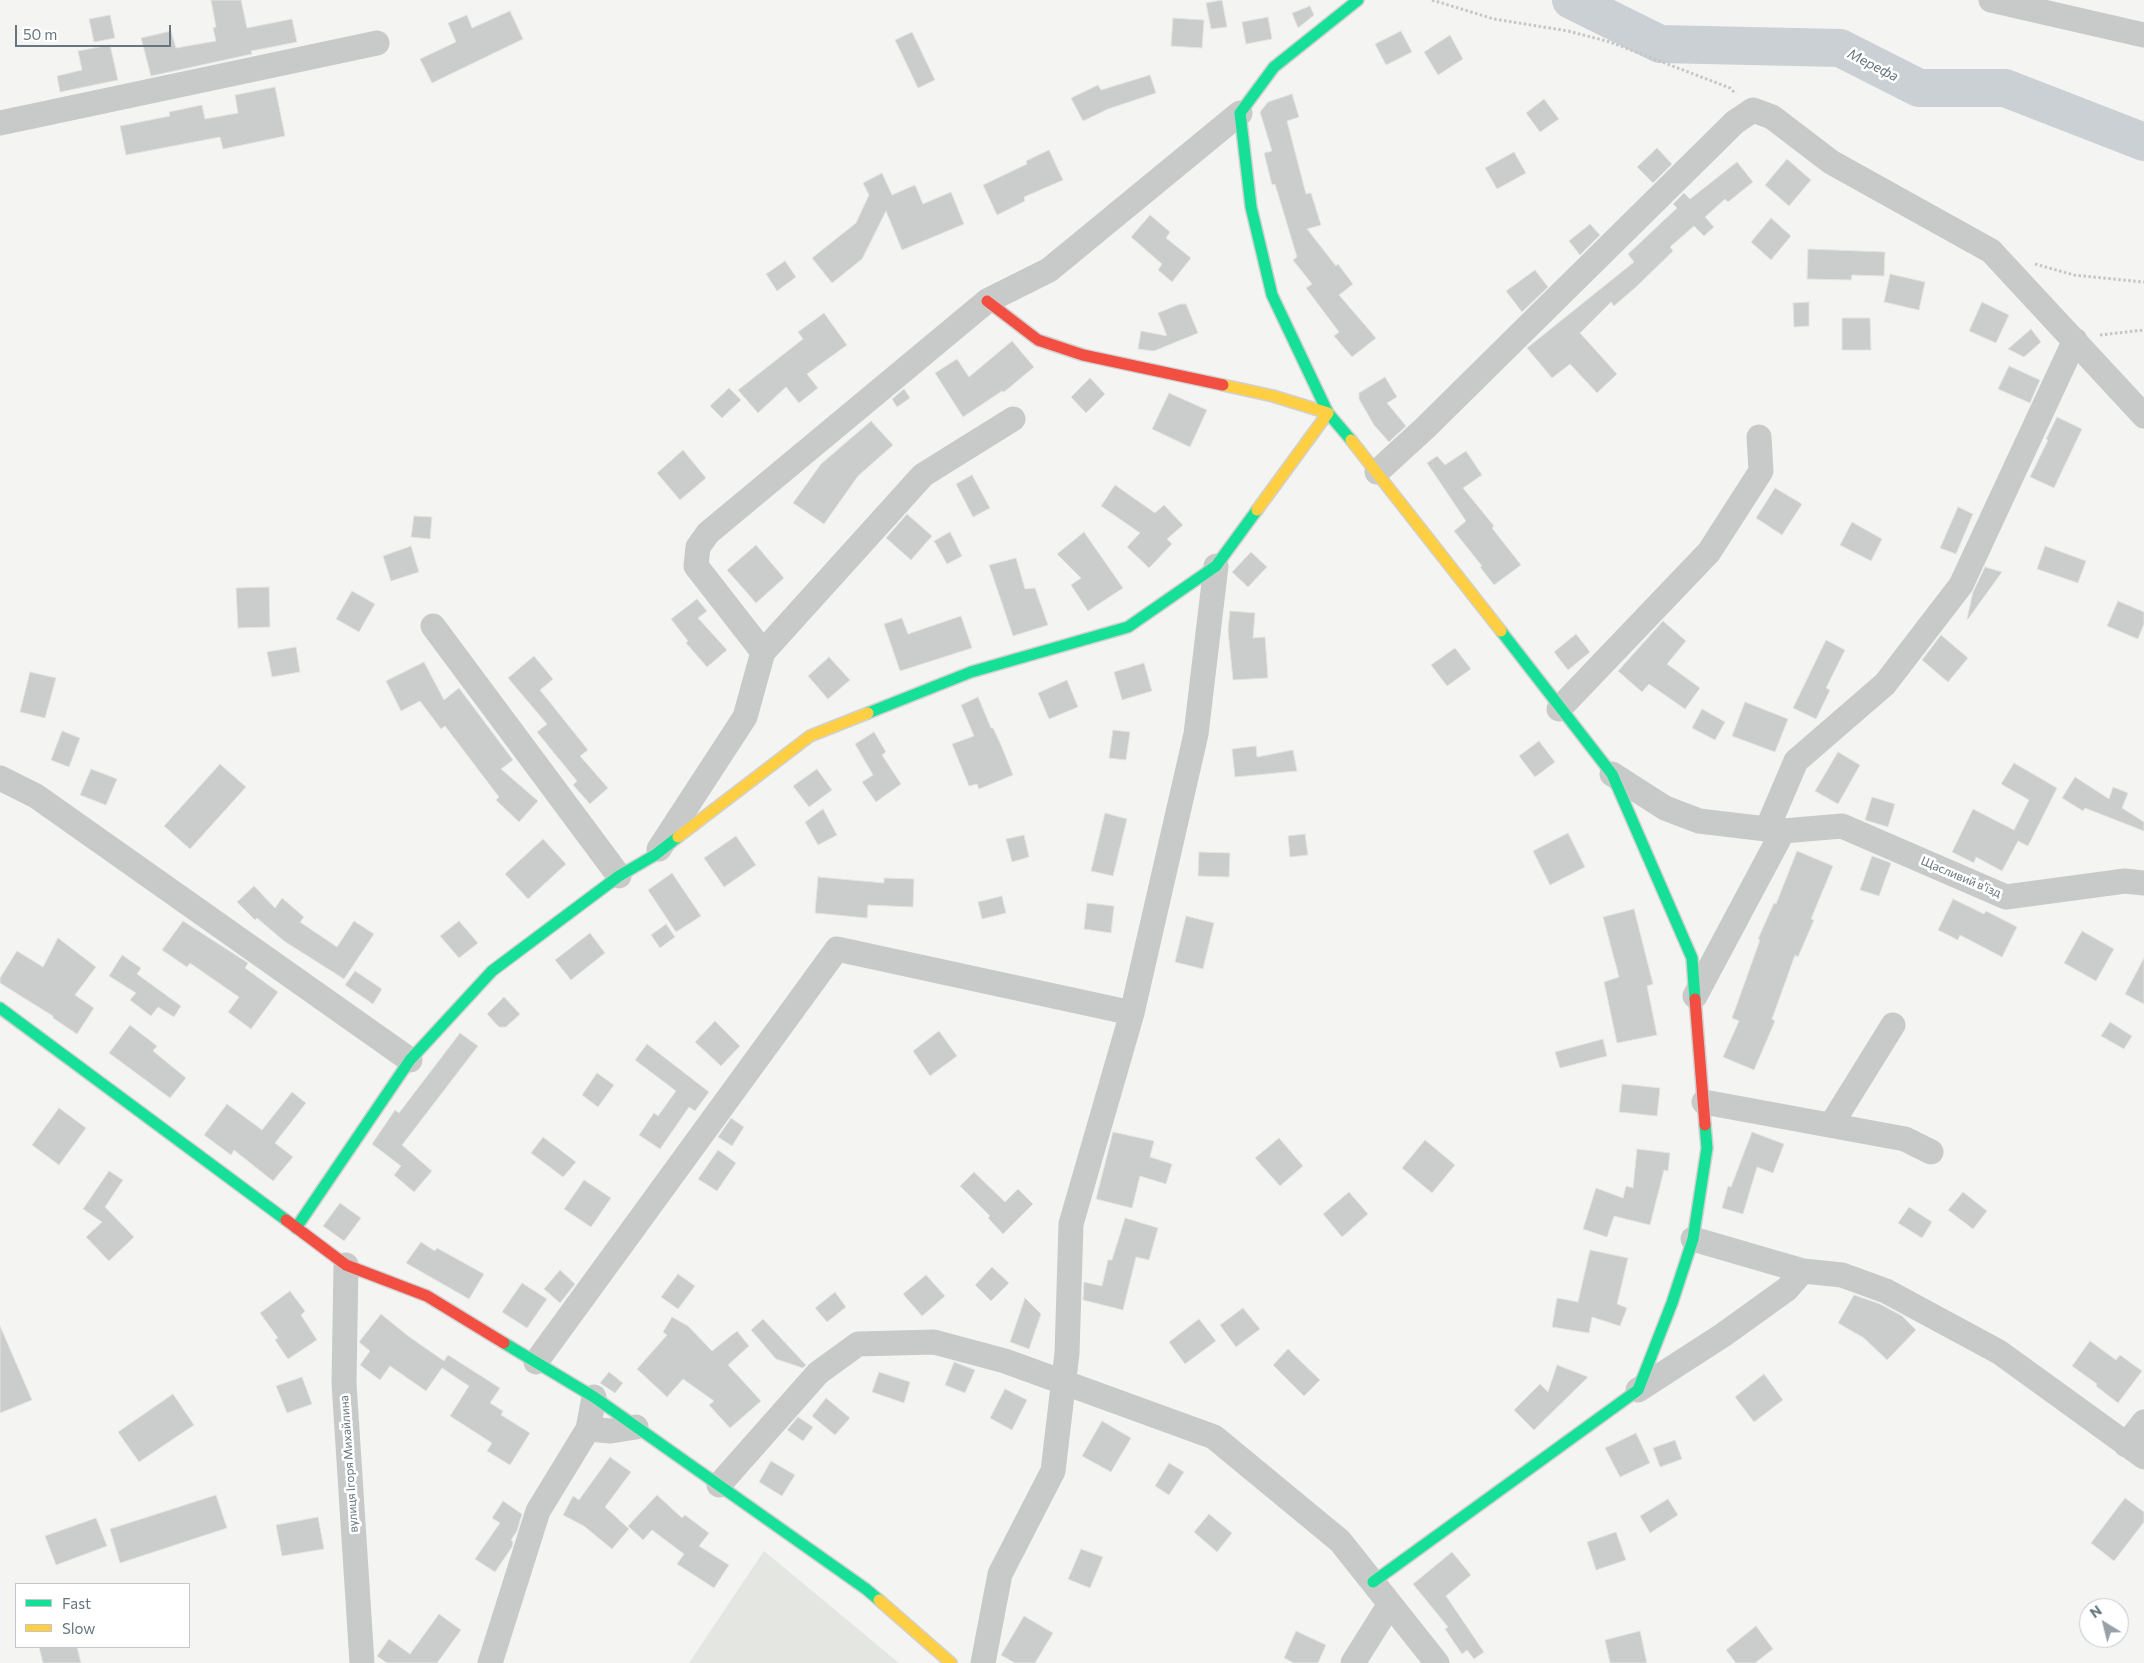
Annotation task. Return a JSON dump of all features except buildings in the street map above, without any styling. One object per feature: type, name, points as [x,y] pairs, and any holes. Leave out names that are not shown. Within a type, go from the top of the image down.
[{"type":"street","points":[[763,652],[696,566],[698,547],[708,533],[987,300],[1049,270],[1240,113],[1274,67],[1358,0]]},
{"type":"street","points":[[1991,0],[2144,35]]},
{"type":"street","points":[[0,123],[376,44]]},
{"type":"street","points":[[1377,472],[1432,421],[1735,122],[1753,110],[1772,117],[1832,162],[1991,251],[2144,416]]},
{"type":"street","points":[[1240,113],[1251,207],[1272,295],[1328,413],[1377,472],[1612,774],[1692,958],[1707,1148],[1693,1239],[1672,1303],[1638,1390]]},
{"type":"street","points":[[987,300],[1038,340],[1083,355],[1273,396],[1328,413]]},
{"type":"street","points":[[1695,996],[1775,829],[1796,761],[1885,684],[1961,585],[2075,340]]},
{"type":"street","points":[[296,1228],[410,1060],[492,971],[619,876],[654,855],[810,736],[971,672],[1128,627],[1216,566],[1328,413]]},
{"type":"street","points":[[654,855],[745,717],[763,652],[923,475],[1013,420]]},
{"type":"street","points":[[1559,708],[1709,552],[1761,471],[1759,437]]},
{"type":"street","points":[[983,1663],[1000,1574],[1053,1471],[1067,1353],[1071,1224],[1132,1013],[1196,734],[1216,566]]},
{"type":"street","points":[[433,626],[619,876]]},
{"type":"street","name":"Щасливий в'їзд","points":[[1612,774],[1665,808],[1699,821],[1775,829],[1842,826],[2006,897],[2124,881],[2144,883]]},
{"type":"street","points":[[0,778],[36,796],[410,1060]]},
{"type":"street","points":[[536,1362],[837,949],[1132,1013]]},
{"type":"street","points":[[0,1008],[346,1265],[427,1296],[594,1397],[866,1589],[951,1663]]},
{"type":"street","points":[[1831,1125],[1893,1026]]},
{"type":"street","points":[[1704,1102],[1905,1139],[1931,1152]]},
{"type":"street","points":[[1693,1239],[1803,1271],[1842,1275],[1886,1290],[1999,1352],[2135,1451],[2144,1422]]},
{"type":"street","name":"вулиця Ігоря Михайлина","points":[[346,1265],[344,1383],[362,1663]]},
{"type":"street","points":[[1373,1582],[1638,1390],[1723,1335],[1787,1289],[1803,1271]]},
{"type":"street","points":[[718,1485],[818,1373],[858,1344],[934,1342],[1004,1361],[1214,1437],[1340,1540],[1437,1663]]},
{"type":"street","points":[[490,1663],[538,1511],[588,1428],[594,1397]]},
{"type":"street","points":[[588,1428],[611,1431],[636,1427]]},
{"type":"street","points":[[1353,1663],[1390,1604]]},
{"type":"path","points":[[1432,0],[1494,19],[1568,30],[1610,42],[1730,88],[1753,110]]},
{"type":"path","points":[[2028,262],[2074,276],[2144,282]]},
{"type":"path","points":[[2075,340],[2125,331],[2144,330]]},
{"type":"shaded area","points":[[764,1551],[899,1663],[689,1663]]},
{"type":"waterway","name":"Мерефа","points":[[1571,0],[1660,44],[1840,48],[1919,88],[2005,88],[2144,142]]},
{"type":"traffic: fast","points":[[1351,440],[1328,413],[1272,295],[1251,207],[1240,113],[1274,67],[1358,0]]},
{"type":"traffic: fast","points":[[868,713],[971,672],[1128,627],[1216,566],[1257,510]]},
{"type":"traffic: fast","points":[[1501,631],[1612,774],[1692,958],[1695,999]]},
{"type":"traffic: fast","points":[[296,1228],[410,1060],[492,971],[619,876],[655,855],[678,837]]},
{"type":"traffic: fast","points":[[0,1008],[286,1220]]},
{"type":"traffic: fast","points":[[1373,1582],[1638,1390],[1672,1303],[1693,1239],[1707,1148],[1705,1125]]},
{"type":"traffic: fast","points":[[504,1343],[594,1397],[879,1600]]},
{"type":"traffic: slow","points":[[1223,385],[1273,396],[1328,413],[1257,510]]},
{"type":"traffic: slow","points":[[1351,440],[1501,631]]},
{"type":"traffic: slow","points":[[678,837],[810,736],[868,713]]},
{"type":"traffic: slow","points":[[879,1600],[951,1663]]},
{"type":"traffic: jam","points":[[987,301],[1038,340],[1083,355],[1223,385]]},
{"type":"traffic: jam","points":[[1695,999],[1705,1125]]},
{"type":"traffic: jam","points":[[286,1220],[346,1265],[427,1296],[504,1343]]}]
